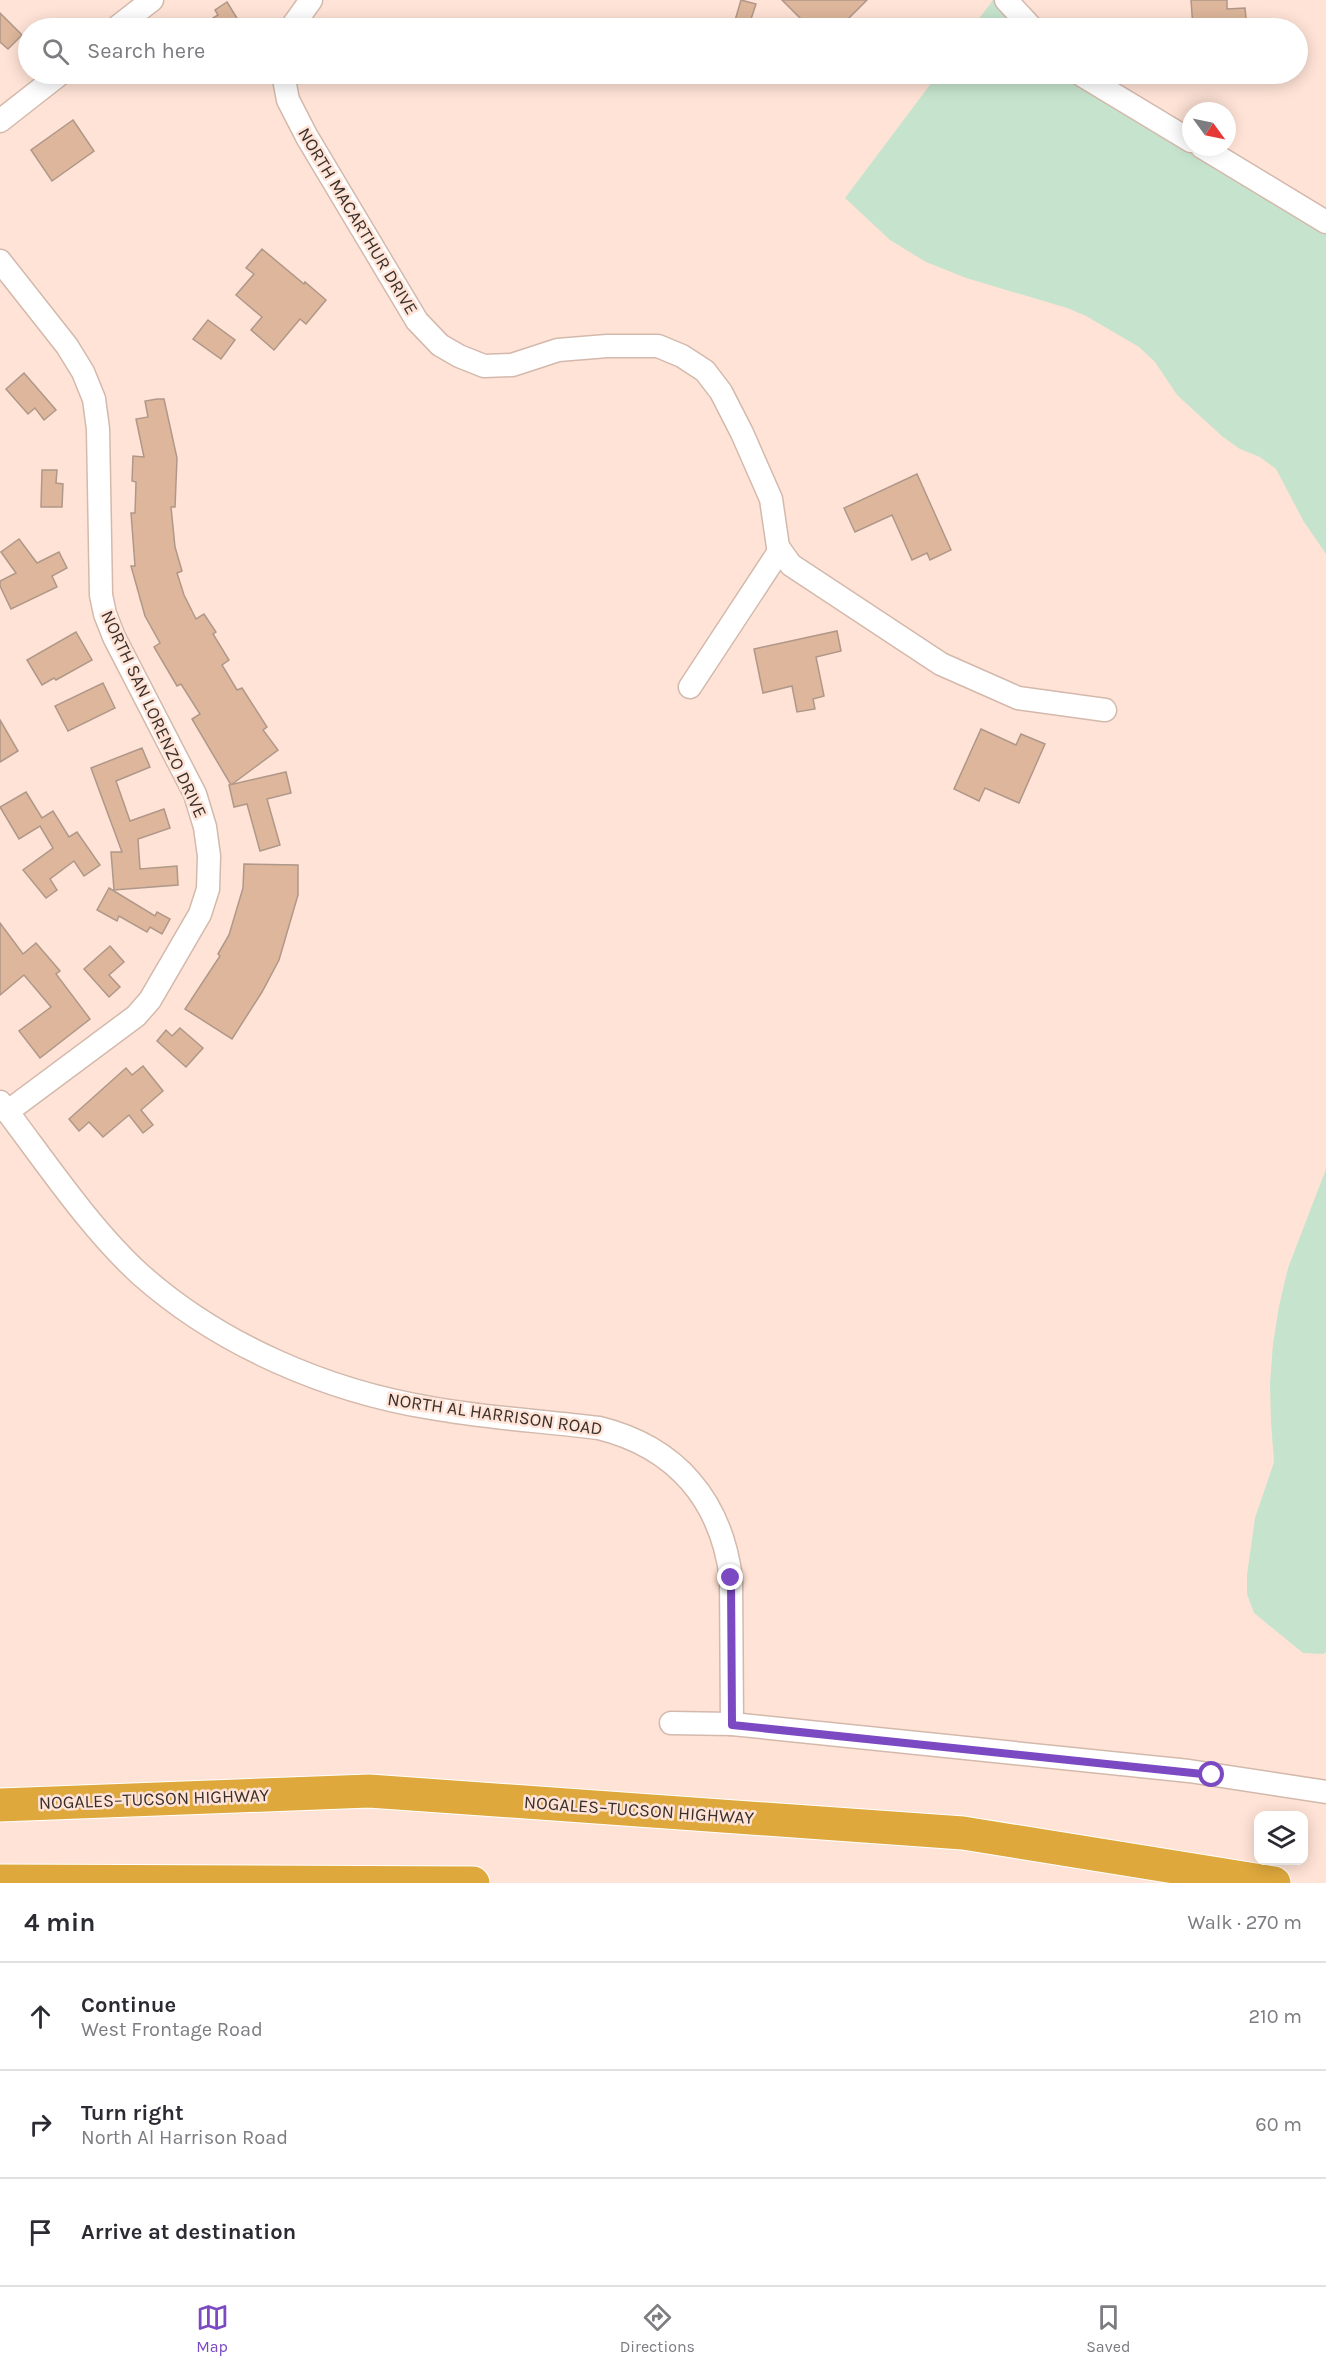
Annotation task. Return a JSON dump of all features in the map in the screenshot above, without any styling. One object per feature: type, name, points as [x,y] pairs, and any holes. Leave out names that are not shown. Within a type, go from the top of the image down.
[{"type":"highway","name":"NOGALES–TUCSON HIGHWAY","points":[[0,1804],[369,1791],[963,1833],[1274,1883]]},
{"type":"highway","points":[[0,1881],[473,1883]]},
{"type":"street","points":[[129,18],[152,0]]},
{"type":"street","points":[[298,18],[311,0]]},
{"type":"street","points":[[1006,0],[1023,18]]},
{"type":"street","points":[[0,121],[47,84]]},
{"type":"street","name":"NORTH MACARTHUR DRIVE","points":[[286,84],[288,100],[307,137],[417,321],[440,345],[484,366],[512,365],[558,350],[607,346],[658,346],[682,356],[705,371],[721,392],[742,433],[771,498],[780,550]]},
{"type":"street","points":[[1097,84],[1182,136]]},
{"type":"street","points":[[1217,156],[1326,222]]},
{"type":"street","name":"NORTH SAN LORENZO DRIVE","points":[[0,261],[67,346],[83,372],[94,399],[98,429],[101,596],[105,614],[114,637],[195,794],[205,827],[209,856],[208,889],[200,914],[150,1000],[136,1016],[112,1035],[4,1107]]},
{"type":"street","points":[[690,687],[780,550],[791,565],[941,664],[1018,698],[1106,710]]},
{"type":"street","name":"NORTH AL HARRISON ROAD","points":[[4,1107],[98,1229],[141,1275],[203,1322],[265,1356],[342,1385],[392,1400],[432,1408],[618,1432],[653,1449],[669,1460],[684,1473],[708,1504],[717,1522],[726,1550],[731,1578],[732,1725]]},
{"type":"street","points":[[671,1723],[732,1725],[1189,1771],[1326,1792]]},
{"type":"green space","points":[[995,0],[1014,18],[980,18]]},
{"type":"green space","points":[[930,84],[1087,84],[1182,140],[1182,156],[1209,156],[1326,225],[1326,554],[1304,522],[1276,469],[1260,457],[1240,449],[1223,437],[1177,395],[1155,362],[1139,347],[1086,316],[1067,308],[966,278],[926,262],[890,240],[845,198]]},
{"type":"green space","points":[[1326,1169],[1326,1652],[1323,1654],[1303,1653],[1254,1613],[1247,1594],[1247,1575],[1255,1518],[1274,1462],[1270,1383],[1279,1306],[1288,1268]]},
{"type":"building","points":[[741,0],[756,4],[751,18],[736,18]]},
{"type":"building","points":[[782,0],[867,0],[849,18],[800,18]]},
{"type":"building","points":[[1191,0],[1227,0],[1227,9],[1245,8],[1246,18],[1192,18]]},
{"type":"building","points":[[227,2],[237,18],[213,18],[218,15],[215,10]]},
{"type":"building","points":[[0,13],[18,31],[18,39],[8,49],[0,42]]},
{"type":"building","points":[[73,120],[94,151],[52,181],[31,150]]},
{"type":"building","points":[[262,249],[326,300],[306,324],[300,319],[274,350],[251,330],[262,317],[236,295],[254,274],[246,268]]},
{"type":"building","points":[[208,320],[235,340],[221,359],[193,339]]},
{"type":"building","points":[[24,373],[56,410],[44,420],[35,408],[28,414],[6,389]]},
{"type":"building","points":[[164,399],[177,458],[175,507],[171,507],[175,547],[182,571],[177,573],[184,595],[196,619],[204,614],[216,632],[213,634],[229,660],[222,665],[237,690],[242,688],[267,727],[263,730],[278,750],[231,785],[192,719],[200,714],[181,684],[177,686],[154,647],[160,643],[145,616],[131,566],[135,566],[131,513],[135,513],[136,482],[132,481],[133,456],[144,457],[136,419],[148,417],[145,401]]},
{"type":"building","points":[[42,470],[57,470],[56,483],[63,484],[62,507],[41,507]]},
{"type":"building","points":[[917,474],[951,550],[930,560],[927,553],[912,560],[892,515],[855,532],[844,508]]},
{"type":"building","points":[[19,539],[37,563],[59,552],[67,568],[52,576],[57,587],[11,609],[0,586],[0,581],[16,573],[1,552]]},
{"type":"building","points":[[837,631],[841,651],[816,657],[824,696],[813,699],[815,709],[797,712],[792,686],[763,693],[754,649]]},
{"type":"building","points":[[76,632],[92,660],[42,685],[27,660]]},
{"type":"building","points":[[103,683],[115,708],[68,731],[55,706]]},
{"type":"building","points":[[0,720],[18,751],[0,762]]},
{"type":"building","points":[[981,729],[1016,745],[1021,734],[1045,744],[1019,803],[985,788],[979,801],[954,789]]},
{"type":"building","points":[[142,748],[150,767],[116,781],[130,821],[164,809],[170,828],[138,839],[140,869],[177,866],[178,885],[114,890],[111,852],[122,852],[91,768]]},
{"type":"building","points":[[286,772],[291,793],[267,799],[280,845],[260,851],[247,804],[234,807],[229,785]]},
{"type":"building","points":[[26,792],[42,818],[53,811],[69,837],[77,832],[100,865],[84,876],[74,861],[50,879],[57,890],[46,898],[23,870],[53,848],[40,826],[19,839],[0,807]]},
{"type":"building","points":[[244,864],[298,865],[298,895],[279,960],[232,1039],[185,1009],[220,956],[218,954],[229,935],[243,888]]},
{"type":"building","points":[[109,888],[155,916],[157,912],[170,919],[162,934],[150,927],[147,932],[119,916],[117,921],[97,910]]},
{"type":"building","points":[[0,923],[23,954],[36,943],[60,971],[56,974],[90,1019],[40,1058],[19,1031],[51,1007],[24,975],[0,995]]},
{"type":"building","points":[[110,946],[124,962],[109,975],[120,987],[109,997],[84,969]]},
{"type":"building","points":[[180,1028],[203,1048],[186,1067],[157,1041],[166,1030],[172,1036]]},
{"type":"building","points":[[143,1066],[163,1091],[141,1110],[153,1125],[143,1133],[129,1115],[103,1137],[89,1122],[79,1131],[69,1119],[126,1068],[132,1075]]},
{"type":"route","points":[[731,1578],[732,1725],[1212,1775]]}]
